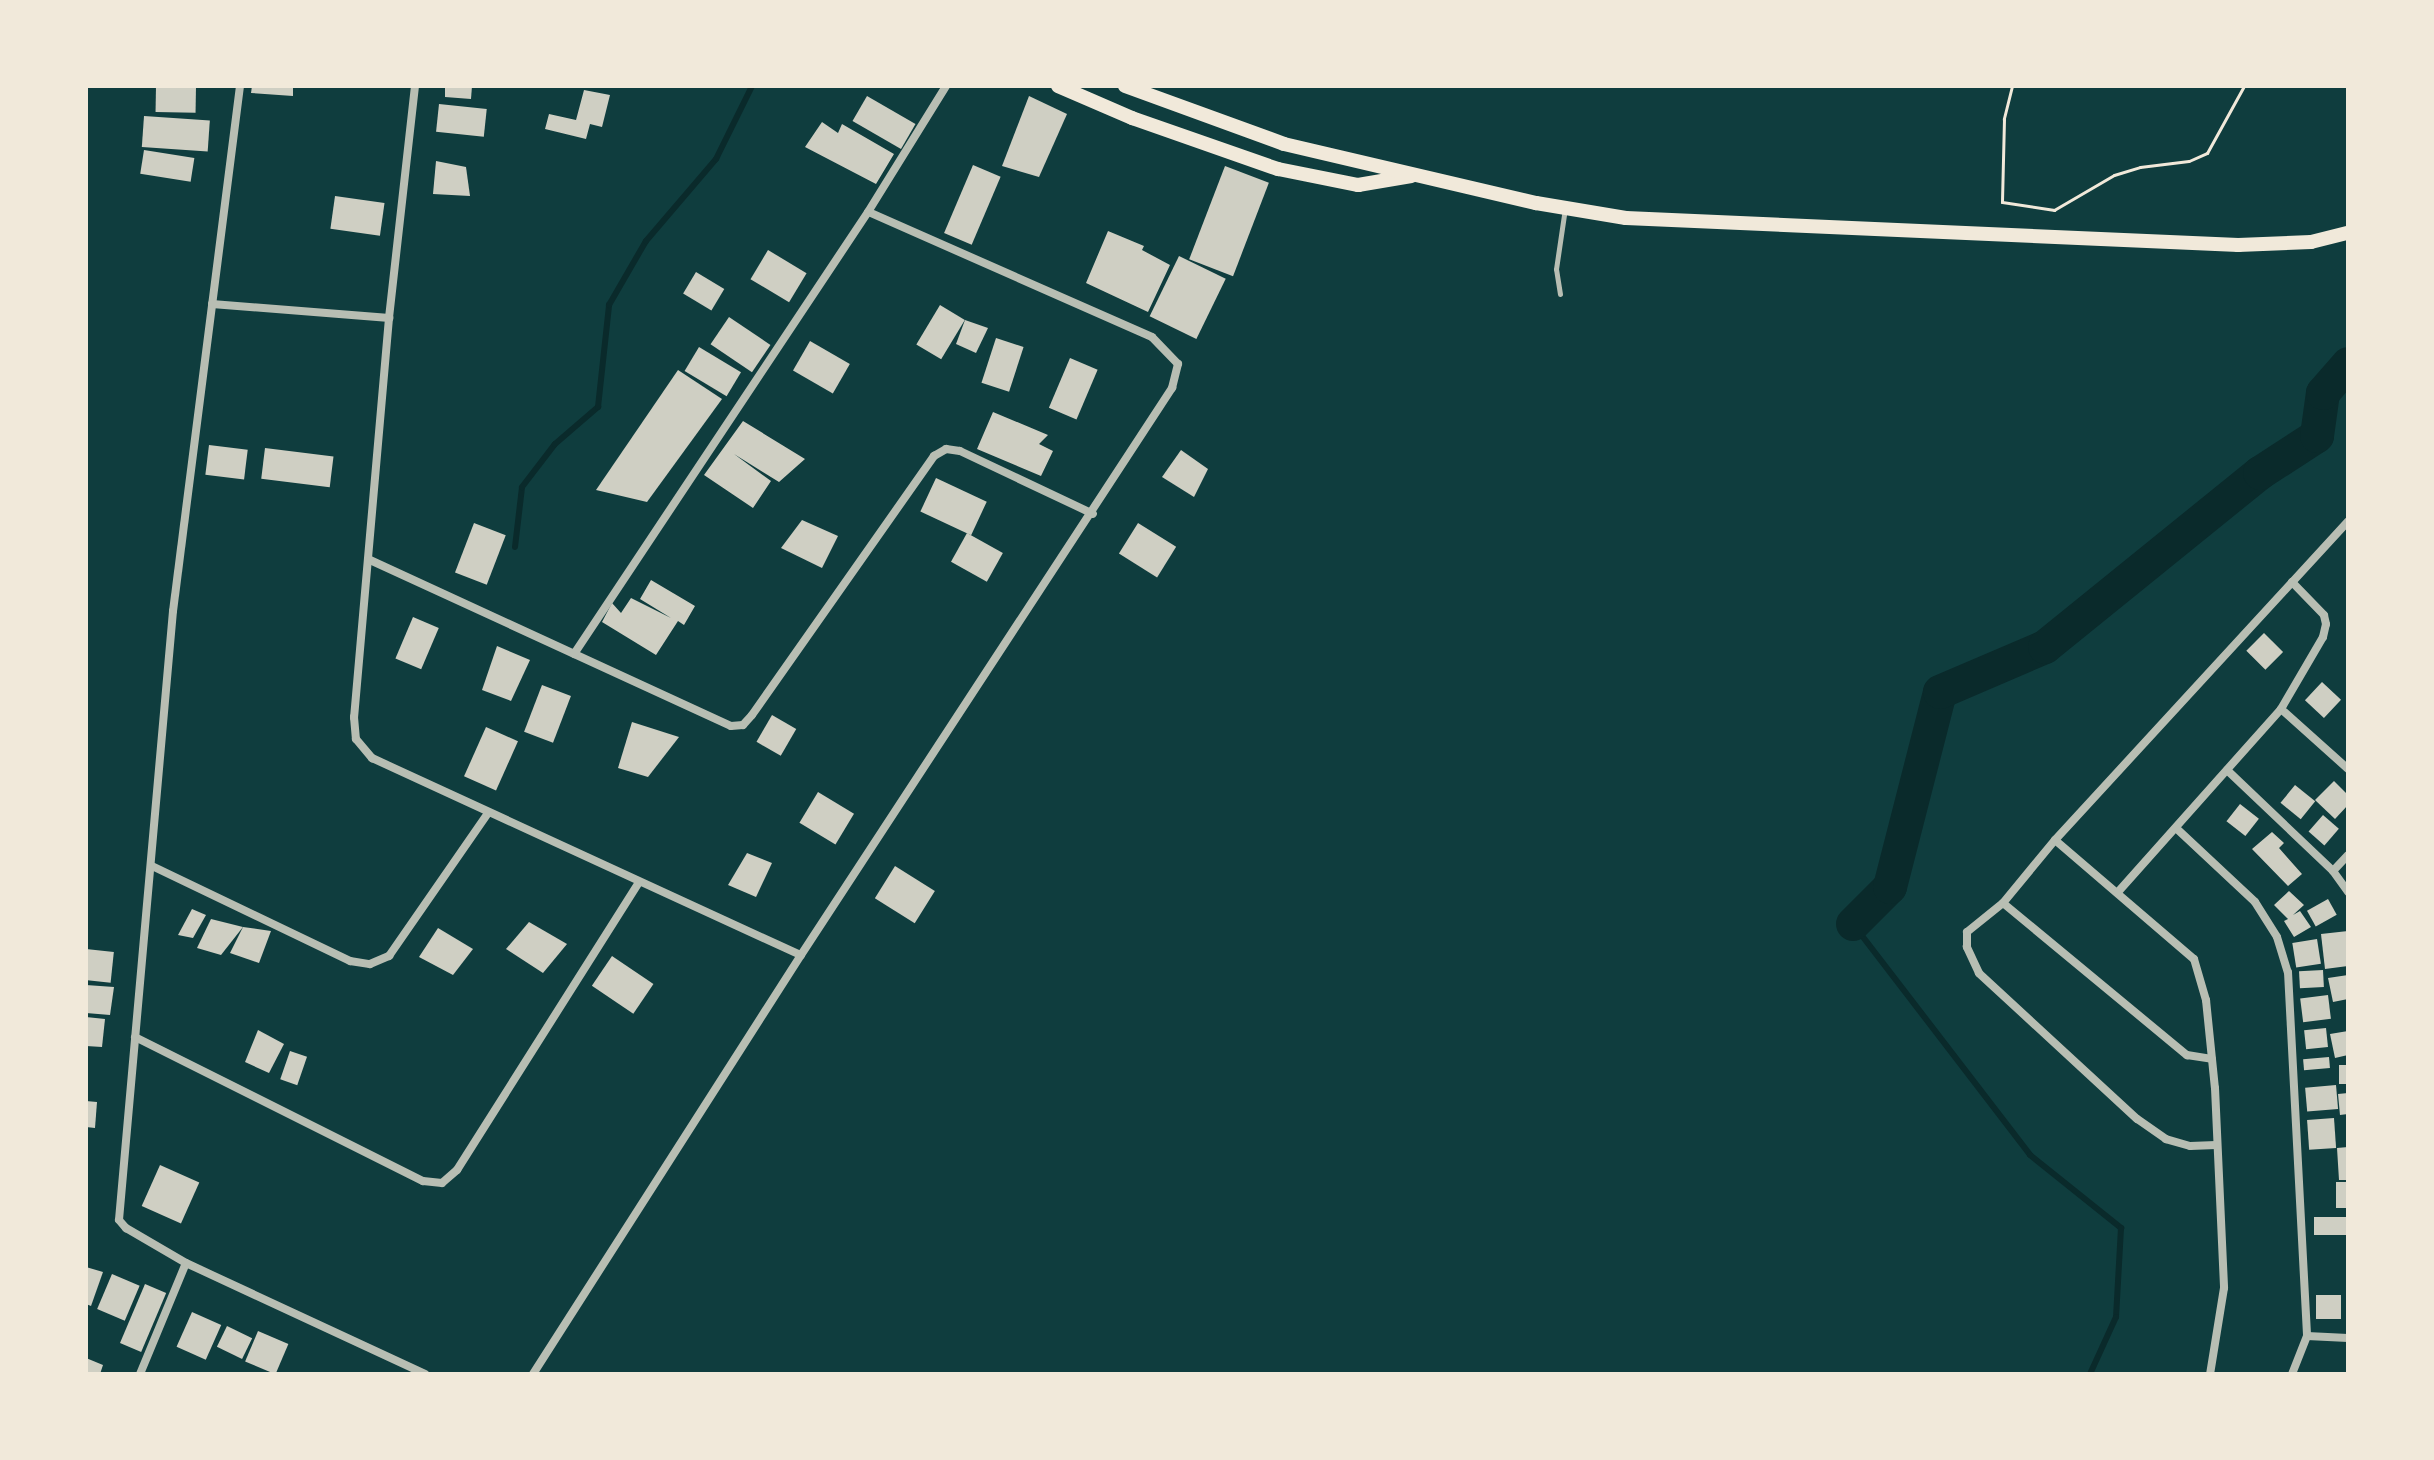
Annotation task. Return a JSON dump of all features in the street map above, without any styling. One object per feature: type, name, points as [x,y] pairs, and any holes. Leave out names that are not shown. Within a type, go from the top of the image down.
[{"type":"main road","points":[[1058,86],[1132,118],[1278,169],[1358,185],[1415,175]]},
{"type":"main road","points":[[1125,86],[1284,144],[1565,208],[1626,218],[1838,230],[2238,245],[2311,242],[2348,233]]},
{"type":"main road","points":[[1278,169],[1284,144]]},
{"type":"street","points":[[240,86],[173,611],[119,1220],[126,1228],[186,1263],[425,1374]]},
{"type":"street","points":[[415,86],[389,318],[354,717],[356,739],[372,758],[801,955]]},
{"type":"street","points":[[574,654],[868,212],[946,86]]},
{"type":"street","points":[[533,1374],[801,955],[1093,514],[1172,388],[1178,364],[1152,337],[868,212]]},
{"type":"street","points":[[212,304],[389,318]]},
{"type":"street","points":[[370,560],[731,726],[743,725],[934,456],[946,449],[960,451],[1093,514]]},
{"type":"street","points":[[2216,1145],[2190,1146],[2166,1139],[2137,1119],[1979,973],[1967,947],[1967,932],[2003,903],[2055,840],[2348,521]]},
{"type":"street","points":[[2118,892],[2281,709],[2326,624],[2324,615],[2292,582]]},
{"type":"street","points":[[2281,709],[2348,769]]},
{"type":"street","points":[[2227,770],[2333,871],[2348,892]]},
{"type":"street","points":[[152,866],[350,961],[370,964],[389,956],[488,813]]},
{"type":"street","points":[[2176,828],[2255,902],[2277,937],[2288,972],[2307,1336],[2292,1374]]},
{"type":"street","points":[[2055,840],[2194,959],[2206,1000],[2224,1288],[2210,1374]]},
{"type":"street","points":[[2333,871],[2348,855]]},
{"type":"street","points":[[135,1037],[423,1181],[442,1183],[457,1170],[639,882]]},
{"type":"street","points":[[2003,903],[2187,1055],[2212,1059]]},
{"type":"street","points":[[140,1374],[186,1263]]},
{"type":"street","points":[[2307,1336],[2348,1338]]},
{"type":"lane","points":[[1560,294],[1556,269],[1565,208]]},
{"type":"path","points":[[2012,86],[2004,119],[2002,202],[2054,210],[2114,175],[2140,167],[2189,161],[2207,153],[2244,86]]},
{"type":"building","points":[[156,86],[196,87],[196,113],[156,112]]},
{"type":"building","points":[[252,86],[293,86],[293,96],[251,93]]},
{"type":"building","points":[[445,86],[472,86],[471,99],[445,97]]},
{"type":"building","points":[[584,90],[610,95],[602,127],[590,124],[586,139],[545,129],[549,114],[576,120]]},
{"type":"building","points":[[867,96],[915,124],[901,149],[852,121]]},
{"type":"building","points":[[1029,96],[1067,114],[1039,177],[1002,166]]},
{"type":"building","points":[[439,104],[487,109],[484,137],[436,132]]},
{"type":"building","points":[[144,116],[210,121],[208,152],[142,147]]},
{"type":"building","points":[[822,122],[838,133],[842,124],[894,154],[876,184],[805,147]]},
{"type":"building","points":[[144,150],[194,158],[191,182],[140,174]]},
{"type":"building","points":[[436,161],[466,167],[470,196],[433,194]]},
{"type":"building","points":[[973,165],[1001,177],[972,245],[944,233]]},
{"type":"building","points":[[1225,166],[1269,183],[1233,276],[1189,259]]},
{"type":"building","points":[[335,196],[385,203],[380,236],[330,229]]},
{"type":"building","points":[[1108,231],[1144,246],[1142,250],[1170,265],[1148,312],[1086,283]]},
{"type":"building","points":[[768,250],[807,273],[789,302],[750,279]]},
{"type":"building","points":[[1179,256],[1226,279],[1196,339],[1150,316]]},
{"type":"building","points":[[696,272],[724,289],[711,310],[683,293]]},
{"type":"building","points":[[940,305],[965,320],[941,359],[916,344]]},
{"type":"building","points":[[729,317],[770,345],[752,372],[711,344]]},
{"type":"building","points":[[965,320],[988,328],[976,353],[956,344]]},
{"type":"building","points":[[996,338],[1024,347],[1009,392],[981,383]]},
{"type":"building","points":[[810,341],[850,364],[833,393],[793,370]]},
{"type":"building","points":[[699,347],[741,372],[727,396],[685,371]]},
{"type":"building","points":[[1070,358],[1098,370],[1077,419],[1049,408]]},
{"type":"building","points":[[678,370],[722,399],[647,502],[596,490]]},
{"type":"building","points":[[993,412],[1048,435],[1039,444],[1053,451],[1041,476],[977,449]]},
{"type":"building","points":[[743,421],[805,459],[779,482],[734,454],[771,481],[753,508],[704,475]]},
{"type":"building","points":[[209,445],[248,450],[244,480],[205,475]]},
{"type":"building","points":[[265,448],[333,456],[330,487],[261,479]]},
{"type":"building","points":[[1181,450],[1208,469],[1194,497],[1162,477]]},
{"type":"building","points":[[936,478],[987,502],[971,535],[920,512]]},
{"type":"building","points":[[802,520],[838,536],[822,568],[781,548]]},
{"type":"building","points":[[474,523],[506,535],[487,585],[455,572]]},
{"type":"building","points":[[1138,523],[1176,547],[1157,577],[1119,554]]},
{"type":"building","points":[[967,533],[1003,553],[987,582],[951,562]]},
{"type":"building","points":[[651,580],[695,606],[684,625],[678,621],[656,655],[602,622],[612,603],[621,613],[631,598],[671,618],[640,599]]},
{"type":"building","points":[[413,617],[439,628],[421,669],[395,658]]},
{"type":"building","points":[[2264,633],[2283,652],[2265,670],[2246,651]]},
{"type":"building","points":[[497,646],[530,660],[511,701],[482,690]]},
{"type":"building","points":[[2322,682],[2341,700],[2324,718],[2305,700]]},
{"type":"building","points":[[542,685],[571,696],[553,743],[524,732]]},
{"type":"building","points":[[772,715],[796,729],[781,756],[756,742]]},
{"type":"building","points":[[632,722],[679,737],[648,777],[618,768]]},
{"type":"building","points":[[486,727],[518,741],[496,791],[464,776]]},
{"type":"building","points":[[2334,781],[2348,795],[2348,805],[2335,819],[2315,800]]},
{"type":"building","points":[[2295,785],[2315,801],[2301,819],[2281,803]]},
{"type":"building","points":[[818,792],[854,814],[835,844],[799,823]]},
{"type":"building","points":[[2240,804],[2259,819],[2245,836],[2226,821]]},
{"type":"building","points":[[2323,815],[2339,829],[2324,845],[2309,832]]},
{"type":"building","points":[[2272,832],[2284,843],[2279,848],[2302,874],[2288,886],[2252,849]]},
{"type":"building","points":[[747,853],[772,863],[756,897],[728,885]]},
{"type":"building","points":[[895,866],[935,891],[915,923],[875,898]]},
{"type":"building","points":[[2289,891],[2304,905],[2293,915],[2300,911],[2311,927],[2294,937],[2284,921],[2288,919],[2274,905]]},
{"type":"building","points":[[2328,899],[2337,915],[2316,926],[2307,911]]},
{"type":"building","points":[[192,909],[206,915],[193,938],[178,935]]},
{"type":"building","points":[[211,919],[243,927],[221,955],[197,948]]},
{"type":"building","points":[[529,922],[567,944],[543,973],[506,949]]},
{"type":"building","points":[[243,927],[271,931],[259,963],[230,953]]},
{"type":"building","points":[[438,928],[473,949],[453,975],[419,957]]},
{"type":"building","points":[[2348,931],[2348,966],[2325,969],[2321,934]]},
{"type":"building","points":[[2317,939],[2321,964],[2296,968],[2292,943]]},
{"type":"building","points":[[86,949],[114,952],[111,983],[86,980]]},
{"type":"building","points":[[612,956],[653,984],[633,1014],[592,986]]},
{"type":"building","points":[[2323,970],[2324,987],[2300,988],[2299,971]]},
{"type":"building","points":[[2348,975],[2348,999],[2333,1002],[2328,978]]},
{"type":"building","points":[[86,985],[114,987],[110,1015],[86,1013]]},
{"type":"building","points":[[2328,995],[2331,1019],[2303,1022],[2300,998]]},
{"type":"building","points":[[86,1017],[105,1019],[102,1047],[86,1046]]},
{"type":"building","points":[[2326,1028],[2328,1047],[2306,1049],[2304,1030]]},
{"type":"building","points":[[258,1030],[284,1044],[269,1073],[245,1062]]},
{"type":"building","points":[[2348,1031],[2348,1055],[2335,1058],[2330,1034]]},
{"type":"building","points":[[290,1051],[307,1057],[297,1085],[280,1079]]},
{"type":"building","points":[[2329,1057],[2330,1068],[2304,1070],[2303,1059]]},
{"type":"building","points":[[2339,1065],[2348,1065],[2348,1084],[2339,1084]]},
{"type":"building","points":[[2336,1085],[2338,1109],[2307,1112],[2305,1088]]},
{"type":"building","points":[[2348,1093],[2348,1114],[2340,1115],[2338,1094]]},
{"type":"building","points":[[86,1101],[97,1102],[95,1128],[86,1127]]},
{"type":"building","points":[[2334,1118],[2336,1148],[2309,1150],[2307,1120]]},
{"type":"building","points":[[2348,1147],[2348,1180],[2339,1180],[2337,1148]]},
{"type":"building","points":[[160,1165],[199,1182],[181,1224],[142,1206]]},
{"type":"building","points":[[2336,1182],[2348,1182],[2348,1208],[2336,1208]]},
{"type":"building","points":[[2314,1217],[2348,1217],[2348,1235],[2314,1235]]},
{"type":"building","points":[[86,1267],[103,1272],[91,1306],[86,1304]]},
{"type":"building","points":[[112,1274],[140,1286],[125,1321],[97,1309]]},
{"type":"building","points":[[145,1284],[166,1293],[141,1352],[120,1343]]},
{"type":"building","points":[[2316,1295],[2341,1295],[2341,1319],[2316,1319]]},
{"type":"building","points":[[192,1312],[221,1325],[206,1360],[177,1347]]},
{"type":"building","points":[[227,1326],[252,1338],[242,1359],[217,1347]]},
{"type":"building","points":[[258,1331],[288,1344],[276,1374],[245,1361]]},
{"type":"building","points":[[86,1358],[103,1365],[100,1374],[86,1372]]},
{"type":"waterway","points":[[515,547],[522,487],[555,444],[598,407],[609,305],[646,241],[716,159],[752,86]]},
{"type":"waterway","points":[[1853,924],[1890,887],[1940,692],[2045,647],[2260,473],[2317,436],[2323,393],[2348,364]]},
{"type":"waterway","points":[[1853,924],[2030,1155],[2121,1228],[2116,1317],[2090,1374]]}]
